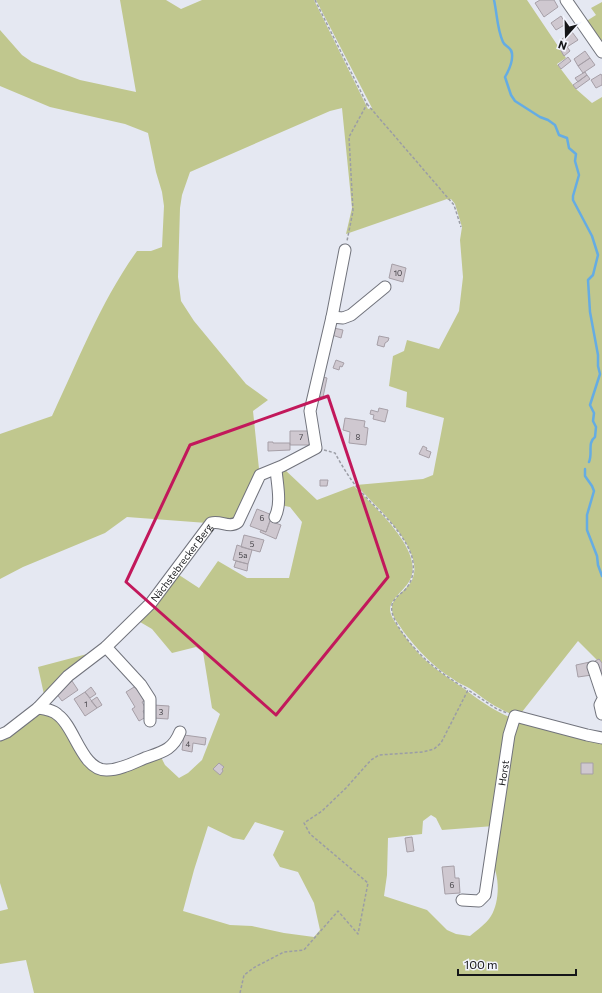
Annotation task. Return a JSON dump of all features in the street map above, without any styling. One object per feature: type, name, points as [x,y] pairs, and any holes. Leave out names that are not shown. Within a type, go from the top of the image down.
[{"type":"street","points":[[566,0],[602,52]]},
{"type":"street","points":[[316,448],[310,411],[332,317],[344,250]]},
{"type":"street","points":[[332,317],[342,318],[351,315],[384,287]]},
{"type":"street","name":"Nächstebrecker Berg","points":[[0,736],[8,732],[38,708],[68,676],[106,647],[151,603],[211,523],[216,521],[228,525],[235,525],[242,518],[260,474],[276,469],[316,448]]},
{"type":"street","points":[[275,517],[278,511],[279,502],[276,469]]},
{"type":"street","points":[[106,647],[141,684],[150,699],[150,721]]},
{"type":"street","points":[[593,667],[602,694]]},
{"type":"street","points":[[602,701],[600,705],[602,714]]},
{"type":"street","points":[[38,708],[49,710],[58,714],[66,723],[87,760],[105,771],[117,769],[168,750],[176,742],[180,732]]},
{"type":"street","points":[[515,716],[587,736],[602,738]]},
{"type":"street","name":"Horst","points":[[462,900],[479,901],[485,895],[509,735],[515,716]]},
{"type":"path","points":[[315,0],[367,104],[454,205],[461,227]]},
{"type":"path","points":[[344,250],[353,211],[349,136],[367,104]]},
{"type":"path","points":[[316,448],[335,453],[354,485],[392,523],[407,546],[413,565],[413,575],[405,590],[393,602],[391,609],[395,621],[425,658],[452,680],[497,709],[515,716]]},
{"type":"path","points":[[240,993],[244,975],[255,967],[284,952],[304,950],[338,911],[358,934],[368,883],[310,834],[304,824],[322,811],[346,788],[371,760],[379,755],[423,752],[434,749],[441,743],[468,690]]},
{"type":"highlighted area","points":[[328,396],[388,577],[276,715],[126,582],[190,445]]},
{"type":"green space","points":[[120,0],[166,0],[181,9],[202,0],[314,0],[368,109],[372,108],[316,0],[527,0],[566,58],[557,64],[576,89],[592,103],[602,97],[602,665],[578,641],[518,717],[491,704],[473,690],[457,682],[439,669],[414,644],[394,618],[392,605],[412,580],[414,568],[412,555],[405,542],[386,516],[356,485],[423,479],[433,475],[444,418],[406,407],[407,392],[389,386],[393,356],[404,351],[407,340],[439,349],[459,311],[463,277],[460,240],[462,227],[455,204],[451,199],[447,199],[346,234],[352,208],[342,108],[330,111],[190,172],[182,195],[180,208],[178,277],[181,301],[194,321],[246,384],[268,400],[253,411],[259,469],[241,515],[236,521],[207,523],[127,517],[105,533],[23,567],[0,579],[0,434],[52,416],[101,311],[124,270],[137,251],[151,251],[162,247],[164,206],[148,133],[125,124],[50,107],[0,86],[0,30],[22,55],[32,62],[80,80],[136,92]]},
{"type":"green space","points":[[602,2],[602,47],[585,22],[596,15],[591,8]]},
{"type":"green space","points":[[283,468],[317,500],[354,486],[384,516],[404,542],[410,555],[413,568],[410,580],[392,602],[390,610],[394,621],[412,646],[429,663],[487,705],[512,718],[494,826],[442,830],[436,818],[431,815],[423,821],[422,834],[388,838],[387,875],[384,896],[427,910],[447,930],[456,934],[470,936],[489,919],[496,903],[498,888],[496,873],[491,861],[514,720],[602,742],[602,993],[34,993],[26,960],[0,964],[0,911],[8,909],[0,883],[0,738],[37,711],[55,715],[95,768],[160,755],[165,765],[179,778],[188,773],[202,760],[220,714],[212,708],[203,652],[196,647],[172,653],[152,629],[135,619],[176,573],[199,588],[218,561],[247,578],[289,578],[302,522],[290,507],[280,505],[278,470]],"holes":[[[255,822],[284,831],[273,855],[280,867],[298,872],[314,903],[320,930],[314,937],[284,933],[252,926],[230,925],[183,911],[208,826],[233,838],[244,840]]]},
{"type":"green space","points":[[91,653],[45,699],[38,667]]},
{"type":"building","points":[[540,0],[554,0],[558,7],[544,17],[535,3]]},
{"type":"building","points":[[561,16],[566,24],[556,30],[551,23]]},
{"type":"building","points":[[572,32],[578,40],[567,47],[562,39]]},
{"type":"building","points":[[566,45],[570,51],[564,56],[560,49]]},
{"type":"building","points":[[585,51],[590,58],[578,66],[574,59]]},
{"type":"building","points":[[568,57],[571,61],[561,69],[558,65]]},
{"type":"building","points":[[590,58],[595,65],[583,73],[578,66]]},
{"type":"building","points":[[585,72],[587,75],[578,82],[575,78]]},
{"type":"building","points":[[601,74],[602,85],[596,88],[591,80]]},
{"type":"building","points":[[587,75],[590,79],[576,89],[573,85]]},
{"type":"building","points":[[392,264],[406,268],[403,282],[389,278]]},
{"type":"building","points":[[334,328],[343,330],[341,338],[332,335]]},
{"type":"building","points":[[379,336],[389,338],[384,347],[377,345]]},
{"type":"building","points":[[336,360],[344,363],[342,367],[340,366],[339,370],[333,368]]},
{"type":"building","points":[[323,377],[327,378],[323,397],[318,396]]},
{"type":"building","points":[[379,408],[388,410],[385,422],[373,419],[374,415],[370,414],[371,410],[378,412]]},
{"type":"building","points":[[345,418],[365,421],[364,427],[368,428],[366,445],[349,443],[350,432],[343,430]]},
{"type":"building","points":[[290,431],[311,431],[312,445],[290,445]]},
{"type":"building","points":[[268,442],[290,443],[290,450],[268,451]]},
{"type":"building","points":[[423,446],[427,448],[426,450],[431,452],[429,458],[419,454]]},
{"type":"building","points":[[320,480],[328,480],[327,486],[320,486]]},
{"type":"building","points":[[257,509],[272,515],[266,532],[250,526]]},
{"type":"building","points":[[270,521],[281,525],[276,539],[260,532],[261,530],[266,532]]},
{"type":"building","points":[[244,535],[264,540],[260,552],[241,547]]},
{"type":"building","points":[[237,545],[252,550],[248,564],[233,560]]},
{"type":"building","points":[[236,561],[248,564],[247,571],[234,567]]},
{"type":"building","points":[[599,659],[602,663],[602,675],[595,661]]},
{"type":"building","points":[[590,662],[592,675],[578,677],[576,665]]},
{"type":"building","points":[[72,681],[78,690],[62,701],[56,693]]},
{"type":"building","points":[[139,684],[148,699],[142,702],[146,709],[143,711],[146,717],[139,721],[132,709],[135,707],[126,692]]},
{"type":"building","points":[[91,687],[96,694],[90,698],[85,692]]},
{"type":"building","points":[[85,692],[97,708],[85,716],[74,699]]},
{"type":"building","points":[[97,697],[102,705],[97,708],[91,701]]},
{"type":"building","points":[[153,705],[169,706],[168,719],[153,718]]},
{"type":"building","points":[[184,735],[206,738],[205,745],[193,743],[192,752],[182,750]]},
{"type":"building","points":[[219,763],[224,767],[220,775],[213,769]]},
{"type":"building","points":[[581,763],[593,763],[593,774],[581,774]]},
{"type":"building","points":[[412,837],[414,851],[407,852],[405,838]]},
{"type":"building","points":[[454,866],[455,878],[459,878],[460,893],[445,894],[442,867]]},
{"type":"waterway","points":[[494,0],[501,37],[504,44],[510,48],[512,52],[511,63],[505,77],[511,95],[515,101],[555,125],[559,135],[567,138],[569,148],[576,154],[575,161],[579,175],[573,200],[592,236],[598,255],[593,275],[588,280],[590,312],[600,374],[590,405],[594,413],[593,421],[596,427],[595,437],[591,442],[589,462]]},
{"type":"waterway","points":[[585,469],[585,476],[594,491],[587,515],[587,530],[597,556],[598,565],[602,576]]}]
